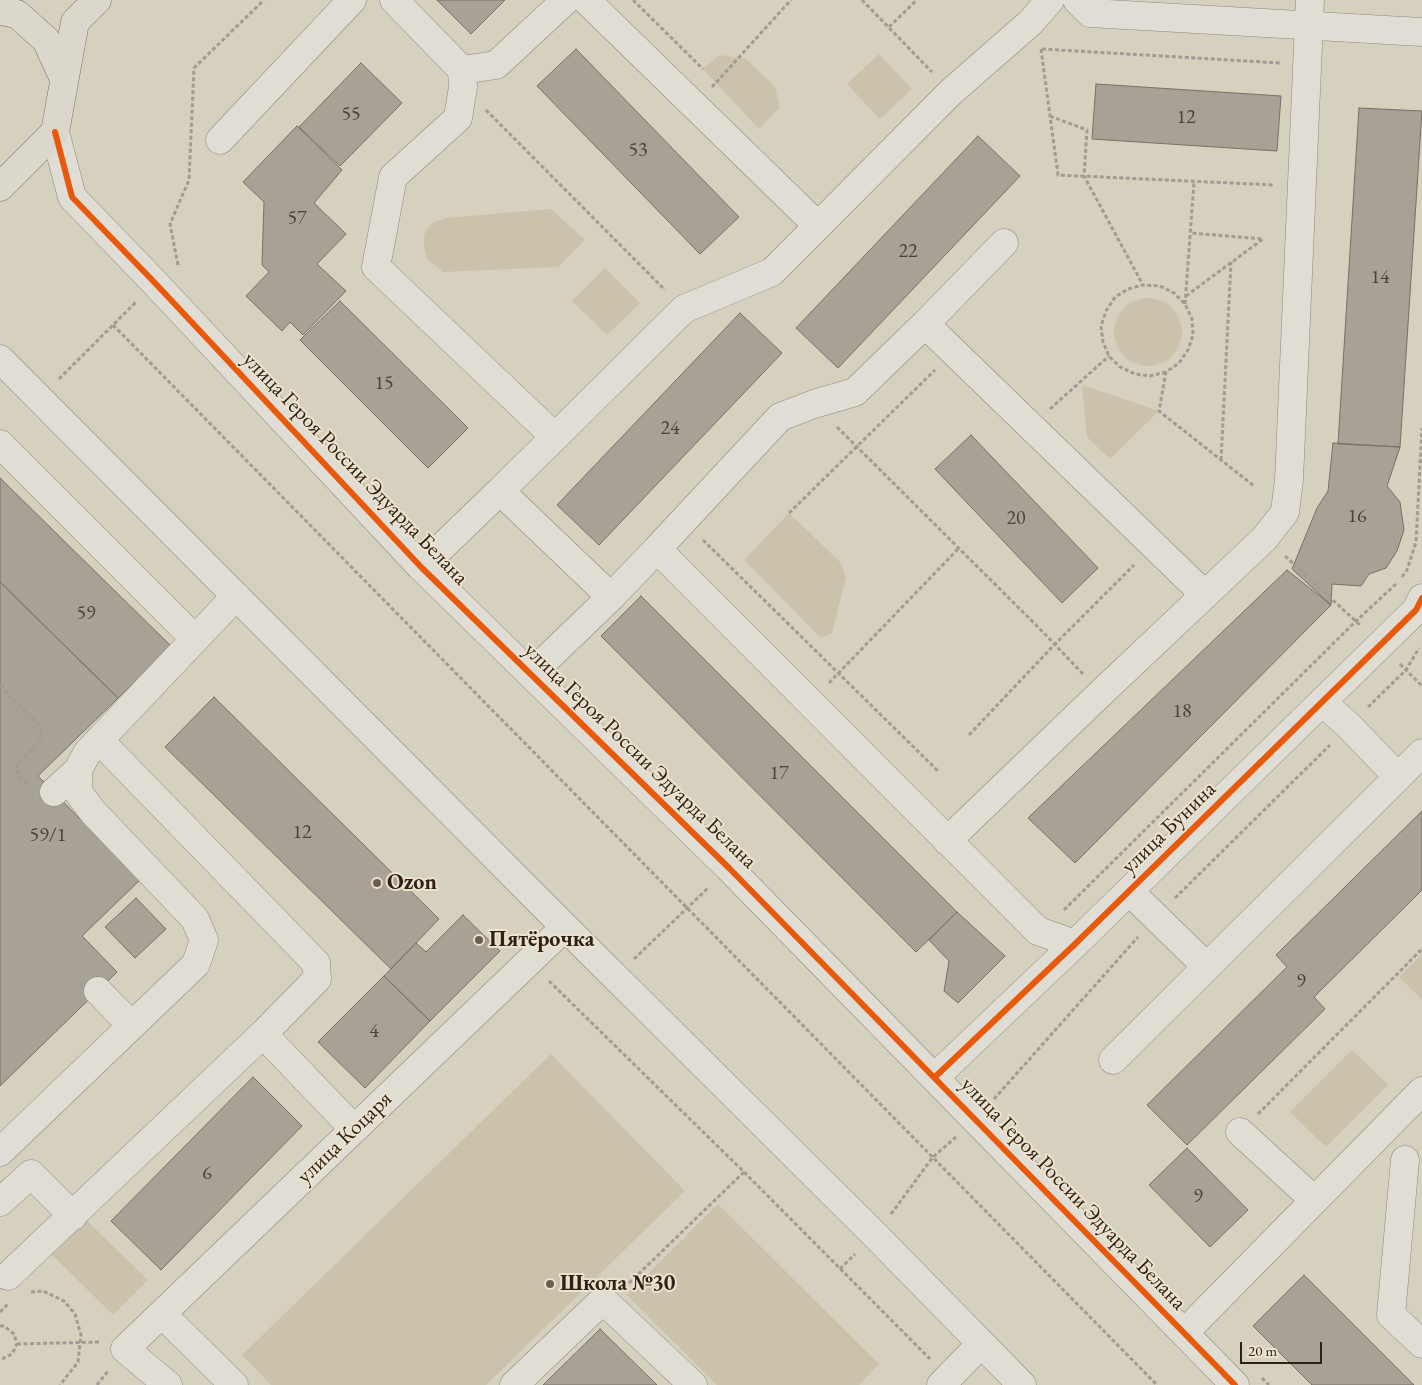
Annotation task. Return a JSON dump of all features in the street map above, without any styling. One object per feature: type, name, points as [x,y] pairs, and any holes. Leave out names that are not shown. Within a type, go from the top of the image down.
[{"type":"main road","points":[[0,187],[55,132],[75,22],[97,0]]},
{"type":"main road","points":[[0,11],[17,14],[46,40],[64,79]]},
{"type":"street","points":[[220,140],[352,0]]},
{"type":"street","points":[[394,0],[463,78],[458,118],[392,177],[376,266],[556,437]]},
{"type":"street","points":[[463,78],[496,65],[566,0]]},
{"type":"street","points":[[586,0],[817,225]]},
{"type":"street","points":[[421,567],[556,437],[684,309],[772,272],[951,92],[1031,22],[1050,0]]},
{"type":"street","points":[[1077,0],[1090,13],[1309,12],[1422,32]]},
{"type":"street","points":[[947,841],[1265,538],[1286,512],[1309,12]]},
{"type":"street","name":"улица Героя России Эдуарда Белана","points":[[55,132],[72,198],[155,283],[421,567],[729,868],[1235,1385]]},
{"type":"street","points":[[531,674],[657,550],[780,417],[814,404],[855,392],[1004,243]]},
{"type":"street","points":[[925,324],[1205,595]]},
{"type":"street","points":[[0,359],[615,977],[875,1235],[1022,1385]]},
{"type":"street","points":[[0,444],[195,639]]},
{"type":"street","points":[[500,491],[611,597]]},
{"type":"street","points":[[657,550],[1038,931],[1075,944]]},
{"type":"street","points":[[54,792],[78,770],[88,753],[99,740],[236,596]]},
{"type":"street","name":"улица Бунина","points":[[935,1077],[1129,892],[1416,610],[1422,598]]},
{"type":"street","points":[[1322,702],[1349,726],[1398,777]]},
{"type":"street","points":[[16,1290],[73,1216],[264,1034],[317,979],[316,963],[99,740]]},
{"type":"street","points":[[1113,1060],[1422,753]]},
{"type":"street","points":[[0,1152],[196,964],[204,940],[195,919],[93,812],[78,792],[78,770]]},
{"type":"street","points":[[1129,892],[1206,966]]},
{"type":"street","name":"улица Коцаря","points":[[129,1345],[566,927]]},
{"type":"street","points":[[98,991],[131,1026]]},
{"type":"street","points":[[264,1034],[354,1129]]},
{"type":"street","points":[[1184,1333],[1422,1091]]},
{"type":"street","points":[[1240,1132],[1314,1200]]},
{"type":"street","points":[[1379,1134],[1414,1161],[1391,1315],[1422,1344]]},
{"type":"street","points":[[0,1202],[31,1174],[73,1216]]},
{"type":"street","points":[[514,1385],[603,1300],[693,1385]]},
{"type":"street","points":[[162,1314],[234,1385]]},
{"type":"street","points":[[945,1381],[981,1344]]},
{"type":"street","points":[[129,1345],[168,1385]]},
{"type":"path","points":[[633,0],[703,69]]},
{"type":"path","points":[[695,106],[791,0]]},
{"type":"path","points":[[862,0],[951,92]]},
{"type":"path","points":[[889,27],[917,0]]},
{"type":"path","points":[[1031,22],[1041,49],[1058,175],[1278,186]]},
{"type":"path","points":[[1041,49],[1306,64]]},
{"type":"path","points":[[463,78],[684,309]]},
{"type":"path","points":[[1050,116],[1087,130],[1084,176],[1144,285]]},
{"type":"path","points":[[1185,304],[1194,182]]},
{"type":"path","points":[[1186,296],[1263,239],[1191,233]]},
{"type":"path","points":[[1221,460],[1231,262]]},
{"type":"path","points":[[40,399],[155,283]]},
{"type":"path","points":[[1144,285],[1160,286],[1174,293],[1185,304],[1192,319],[1193,335],[1188,350],[1179,363],[1166,372],[1150,376],[1134,374],[1120,367],[1109,356],[1102,342],[1101,326],[1106,311],[1115,298],[1128,288],[1144,285]]},
{"type":"path","points":[[113,325],[1157,1385]]},
{"type":"path","points":[[789,513],[954,351]]},
{"type":"path","points":[[1049,409],[1109,356]]},
{"type":"path","points":[[1166,372],[1159,412],[1254,486]]},
{"type":"path","points":[[684,520],[938,771]]},
{"type":"path","points":[[1265,538],[1422,686]]},
{"type":"path","points":[[969,735],[1055,644],[1154,545]]},
{"type":"path","points":[[810,703],[959,548]]},
{"type":"path","points":[[875,1235],[934,1157],[990,1104],[1156,917],[1406,670],[1422,643]]},
{"type":"path","points":[[615,977],[729,868]]},
{"type":"path","points":[[1240,1132],[1422,949]]},
{"type":"path","points":[[529,961],[744,1172],[945,1381]]},
{"type":"path","points":[[607,1304],[744,1172]]},
{"type":"path","points":[[0,1312],[16,1290],[43,1291],[64,1301],[75,1314],[81,1335],[78,1362],[60,1385]]},
{"type":"path","points":[[0,1326],[4,1326],[14,1334],[17,1344],[12,1354],[0,1360]]},
{"type":"path","points":[[17,1344],[80,1342],[129,1345]]},
{"type":"shaded area","points":[[879,54],[912,89],[880,119],[847,84]]},
{"type":"shaded area","points":[[720,55],[746,59],[775,87],[780,107],[759,129],[703,69]]},
{"type":"shaded area","points":[[551,209],[585,240],[558,267],[443,272],[427,259],[424,235],[431,224],[445,218]]},
{"type":"shaded area","points":[[605,268],[640,303],[607,335],[572,301]]},
{"type":"shaded area","points":[[1148,298],[1161,301],[1172,308],[1179,319],[1182,332],[1179,345],[1172,356],[1161,363],[1148,366],[1135,363],[1124,356],[1117,345],[1114,332],[1117,319],[1124,308],[1135,301]]},
{"type":"shaded area","points":[[1082,385],[1159,411],[1110,459],[1087,437]]},
{"type":"shaded area","points":[[789,513],[841,563],[846,577],[832,633],[821,638],[744,560]]},
{"type":"shaded area","points":[[1422,954],[1422,1000],[1399,977]]},
{"type":"shaded area","points":[[1352,1050],[1388,1085],[1326,1147],[1290,1112]]},
{"type":"shaded area","points":[[551,1054],[685,1191],[486,1385],[271,1385],[242,1355]]},
{"type":"shaded area","points":[[718,1204],[879,1364],[859,1385],[717,1385],[627,1295]]},
{"type":"shaded area","points":[[80,1214],[148,1280],[113,1315],[46,1249]]},
{"type":"building","points":[[437,0],[505,0],[471,34]]},
{"type":"building","points":[[576,49],[739,217],[700,254],[537,86]]},
{"type":"building","points":[[361,63],[402,103],[340,166],[299,127]]},
{"type":"building","points":[[1096,84],[1281,96],[1277,151],[1092,139]]},
{"type":"building","points":[[1359,108],[1422,111],[1400,447],[1338,444]]},
{"type":"building","points":[[297,126],[342,170],[314,203],[346,234],[317,264],[346,291],[303,335],[290,322],[282,331],[246,296],[269,272],[262,265],[264,202],[243,182]]},
{"type":"building","points":[[978,136],[1020,176],[838,368],[796,328]]},
{"type":"building","points":[[340,301],[468,428],[428,468],[300,340]]},
{"type":"building","points":[[740,313],[782,353],[599,545],[557,505]]},
{"type":"building","points":[[971,435],[1098,568],[1062,603],[935,469]]},
{"type":"building","points":[[1333,443],[1400,447],[1387,486],[1400,502],[1404,530],[1397,551],[1386,568],[1369,574],[1361,586],[1332,584],[1331,605],[1292,569],[1317,508],[1328,491]]},
{"type":"building","points":[[0,478],[172,647],[118,698],[0,582]]},
{"type":"building","points":[[1287,570],[1331,605],[1075,863],[1028,818]]},
{"type":"building","points":[[0,582],[118,698],[38,776],[140,880],[82,936],[117,972],[0,1086]]},
{"type":"building","points":[[641,596],[957,912],[916,952],[601,636]]},
{"type":"building","points":[[214,697],[439,919],[391,969],[165,747]]},
{"type":"building","points":[[1422,811],[1422,890],[1314,997],[1325,1009],[1187,1145],[1147,1105],[1287,967],[1276,955]]},
{"type":"building","points":[[136,898],[166,929],[135,958],[105,927]]},
{"type":"building","points":[[957,912],[1005,956],[958,1003],[944,991],[949,961],[929,940]]},
{"type":"building","points":[[463,915],[500,951],[430,1021],[384,976],[416,943],[426,952]]},
{"type":"building","points":[[384,976],[430,1021],[365,1088],[318,1042]]},
{"type":"building","points":[[253,1077],[302,1126],[161,1270],[111,1221]]},
{"type":"building","points":[[1187,1148],[1248,1210],[1210,1247],[1149,1185]]},
{"type":"building","points":[[1304,1275],[1414,1385],[1312,1385],[1253,1326]]},
{"type":"building","points":[[600,1329],[657,1385],[543,1385]]},
{"type":"cycle path","points":[[55,132],[72,197],[421,567],[729,868],[1235,1385]]},
{"type":"cycle path","points":[[935,1077],[1075,944],[1416,610],[1422,598]]},
{"type":"place","name":"Ozon","points":[[377,883]]},
{"type":"place","name":"Пятёрочка","points":[[479,940]]},
{"type":"place","name":"Школа №30","points":[[550,1284]]}]
